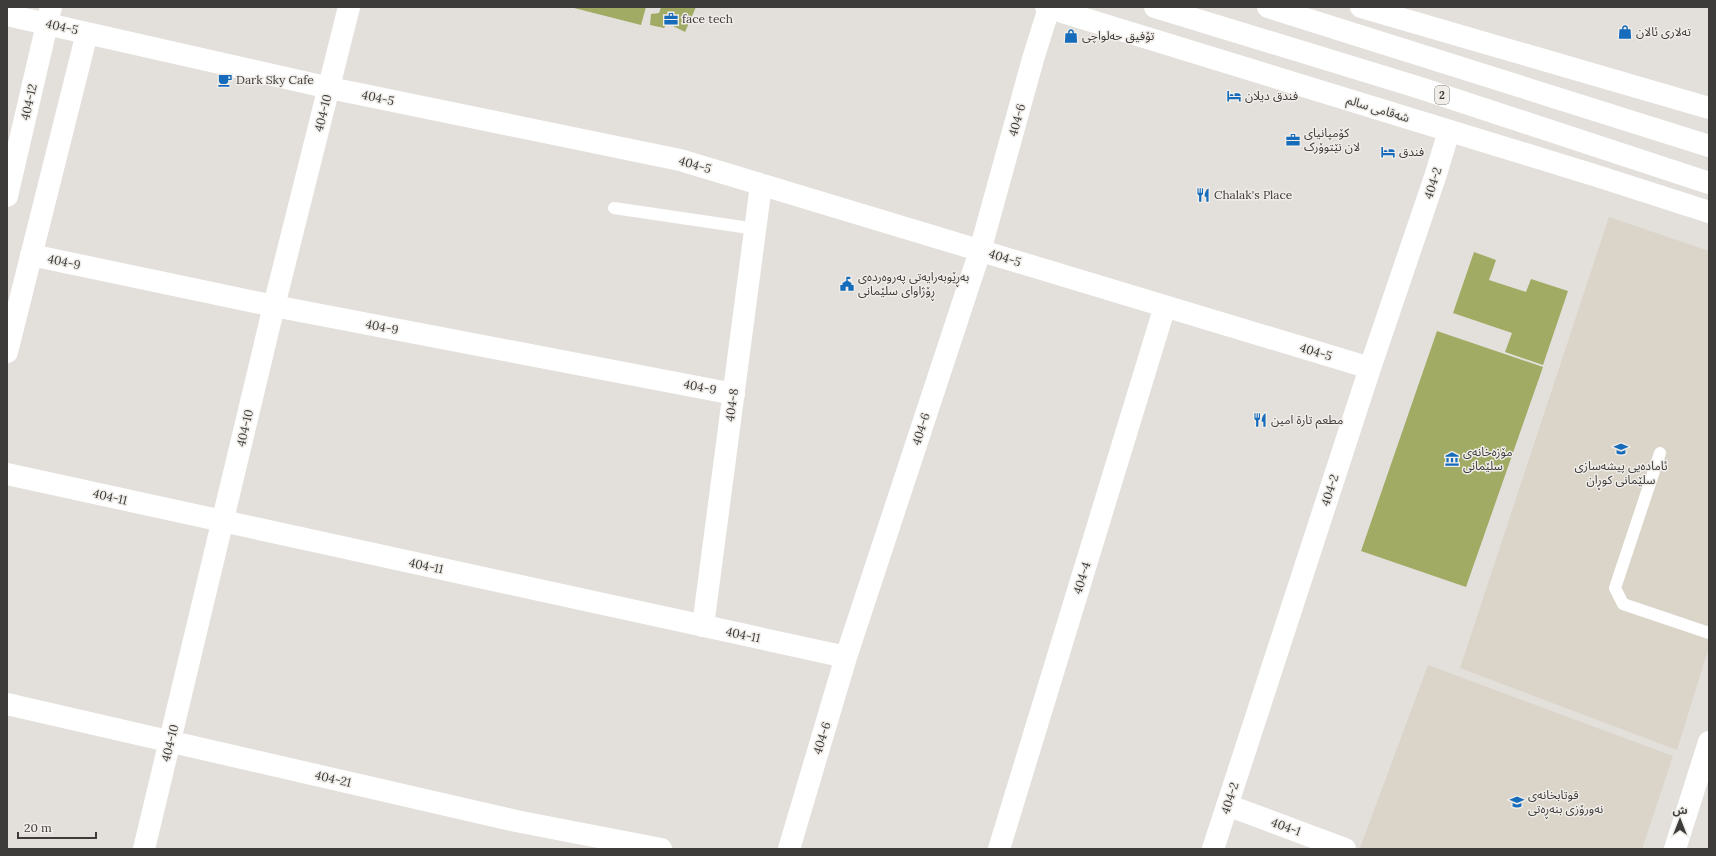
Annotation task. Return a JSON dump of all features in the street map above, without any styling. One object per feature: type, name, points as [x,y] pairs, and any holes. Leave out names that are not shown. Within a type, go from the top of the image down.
[{"type":"street","name":"404-10","points":[[144,849],[274,306],[330,88],[349,7]]},
{"type":"street","name":"2","points":[[1155,7],[1417,87],[1709,183]]},
{"type":"street","points":[[1268,7],[1709,146]]},
{"type":"street","name":"شەقامی سالم","points":[[1048,8],[1449,132],[1597,176],[1709,212]]},
{"type":"street","name":"404-6","points":[[789,849],[846,657],[980,251],[1048,8]]},
{"type":"street","points":[[1365,8],[1709,108]]},
{"type":"street","name":"404-5","points":[[7,15],[48,15],[87,33],[330,88],[680,160],[1370,368]]},
{"type":"street","name":"404-12","points":[[7,196],[48,15]]},
{"type":"street","points":[[7,352],[87,33]]},
{"type":"street","name":"404-2","points":[[1213,849],[1370,368],[1449,132]]},
{"type":"street","name":"404-8","points":[[703,626],[761,185]]},
{"type":"street","name":"404-9","points":[[31,255],[274,306],[734,394]]},
{"type":"street","name":"404-4","points":[[999,849],[1165,306]]},
{"type":"street","name":"404-11","points":[[7,474],[846,657]]},
{"type":"street","name":"404-21","points":[[7,704],[516,821],[661,849]]},
{"type":"street","points":[[1675,849],[1709,742]]},
{"type":"street","name":"404-1","points":[[1227,805],[1345,849]]},
{"type":"lane","points":[[614,208],[756,229]]},
{"type":"lane","points":[[1660,453],[1615,588],[1623,604],[1709,633]]},
{"type":"shaded area","name":"ئامادەیی پیشەسازی سلێمانی کوڕان","points":[[1609,217],[1709,251],[1709,647],[1677,750],[1460,668]]},
{"type":"shaded area","name":"قوتابخانەی نەورۆزی بنەڕەتی","points":[[1428,665],[1673,756],[1642,849],[1360,848]]},
{"type":"building","points":[[570,7],[646,7],[641,25]]},
{"type":"building","name":"face tech","points":[[661,7],[696,7],[685,32],[667,23],[664,28],[650,25],[651,14],[659,13]]},
{"type":"building","points":[[1474,252],[1496,260],[1489,280],[1526,292],[1531,279],[1568,291],[1543,365],[1505,352],[1512,333],[1453,313]]},
{"type":"building","name":"مۆزەخانەی سلێمانی","points":[[1437,331],[1543,367],[1466,587],[1361,551]]},
{"type":"place","name":"face tech","points":[[671,19]]},
{"type":"place","name":"تەلاری ئالان","points":[[1625,32]]},
{"type":"place","name":"تۆفیق حەلواچی","points":[[1071,36]]},
{"type":"place","name":"Dark Sky Cafe","points":[[225,80]]},
{"type":"place","name":"فندق ديلان","points":[[1234,96]]},
{"type":"place","name":"کۆمپانیای لان نێتوۆرک","points":[[1293,140]]},
{"type":"place","name":"فندق","points":[[1388,152]]},
{"type":"place","name":"Chalak's Place","points":[[1203,195]]},
{"type":"place","name":"بەڕێوبەرایەتی پەروەردەی ڕۆژاوای سلێمانی","points":[[847,284]]},
{"type":"place","name":"مطعم تارة امين","points":[[1260,420]]},
{"type":"place","name":"ئامادەیی پیشەسازی سلێمانی کوڕان","points":[[1621,449]]},
{"type":"place","name":"مۆزەخانەی سلێمانی","points":[[1452,459]]},
{"type":"place","name":"قوتابخانەی نەورۆزی بنەڕەتی","points":[[1517,802]]}]
